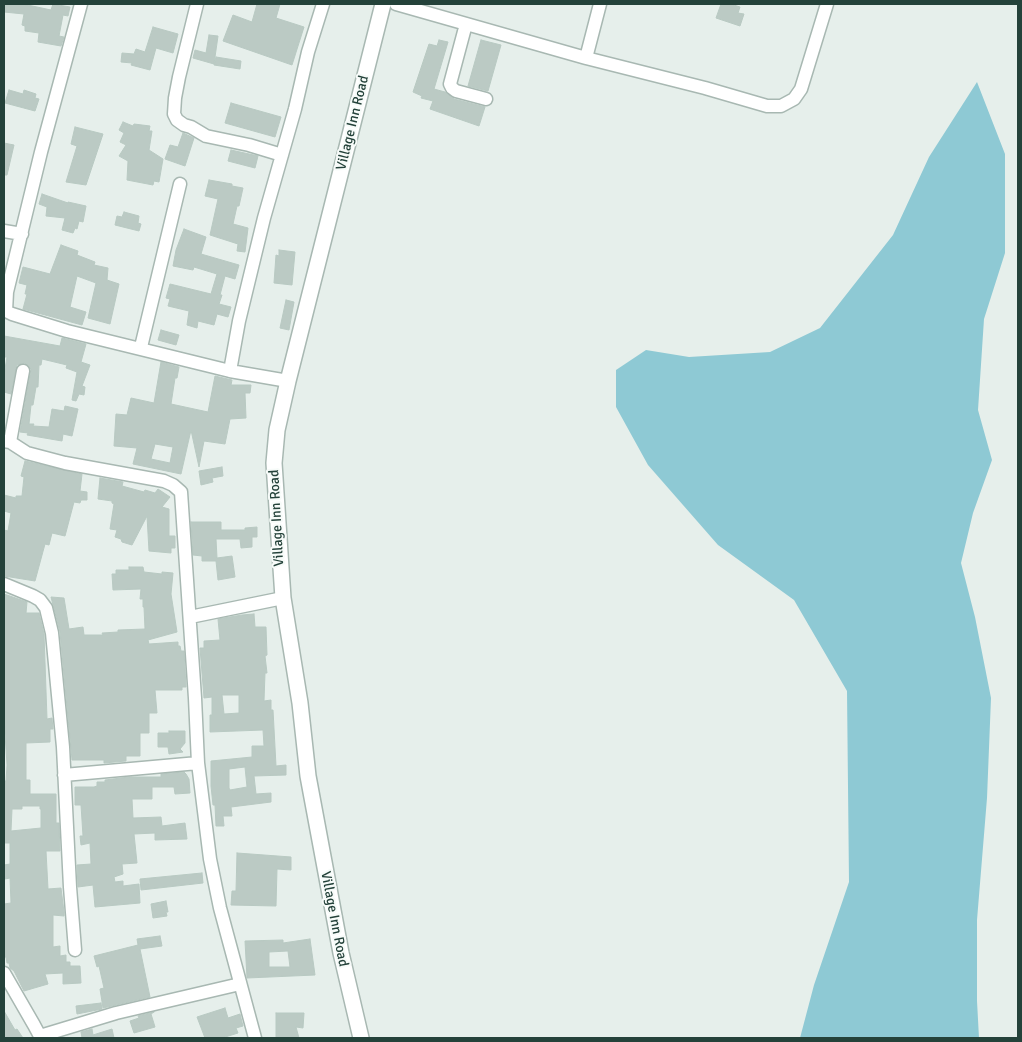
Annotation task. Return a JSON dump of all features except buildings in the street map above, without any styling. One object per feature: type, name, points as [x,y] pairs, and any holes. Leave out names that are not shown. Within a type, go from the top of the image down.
[{"type":"street","points":[[81,4],[45,135],[5,308],[8,313],[68,331],[141,347],[230,371],[288,381]]},
{"type":"street","points":[[197,4],[175,98],[174,114],[184,125],[206,136],[249,145],[282,155]]},
{"type":"street","points":[[230,371],[264,218],[308,52],[323,4]]},
{"type":"street","name":"Village Inn Road","points":[[361,1038],[340,953],[308,776],[299,695],[283,598],[274,463],[277,430],[288,381],[383,4]]},
{"type":"street","points":[[396,4],[586,58],[705,88],[767,106],[781,106],[794,99],[801,89],[827,4]]},
{"type":"street","points":[[586,58],[600,4]]},
{"type":"street","points":[[466,24],[450,84],[456,91],[486,99]]},
{"type":"street","points":[[141,347],[180,184]]},
{"type":"street","points":[[4,231],[22,234]]},
{"type":"street","points":[[23,371],[7,442],[27,453],[65,463],[164,481],[181,492],[198,763],[210,858],[220,908],[255,1038]]},
{"type":"street","points":[[4,584],[40,600],[46,608],[52,633],[60,703],[75,950]]},
{"type":"street","points":[[190,617],[283,598]]},
{"type":"street","points":[[64,775],[198,763]]},
{"type":"street","points":[[4,973],[40,1037],[116,1014],[240,984]]},
{"type":"water","points":[[977,82],[1005,154],[1005,253],[984,319],[978,410],[992,460],[973,513],[961,563],[975,617],[991,698],[987,798],[977,920],[979,1038],[800,1038],[814,985],[849,882],[847,691],[794,600],[718,545],[648,465],[616,407],[616,370],[646,350],[689,357],[770,352],[820,328],[893,235],[929,157]]}]
